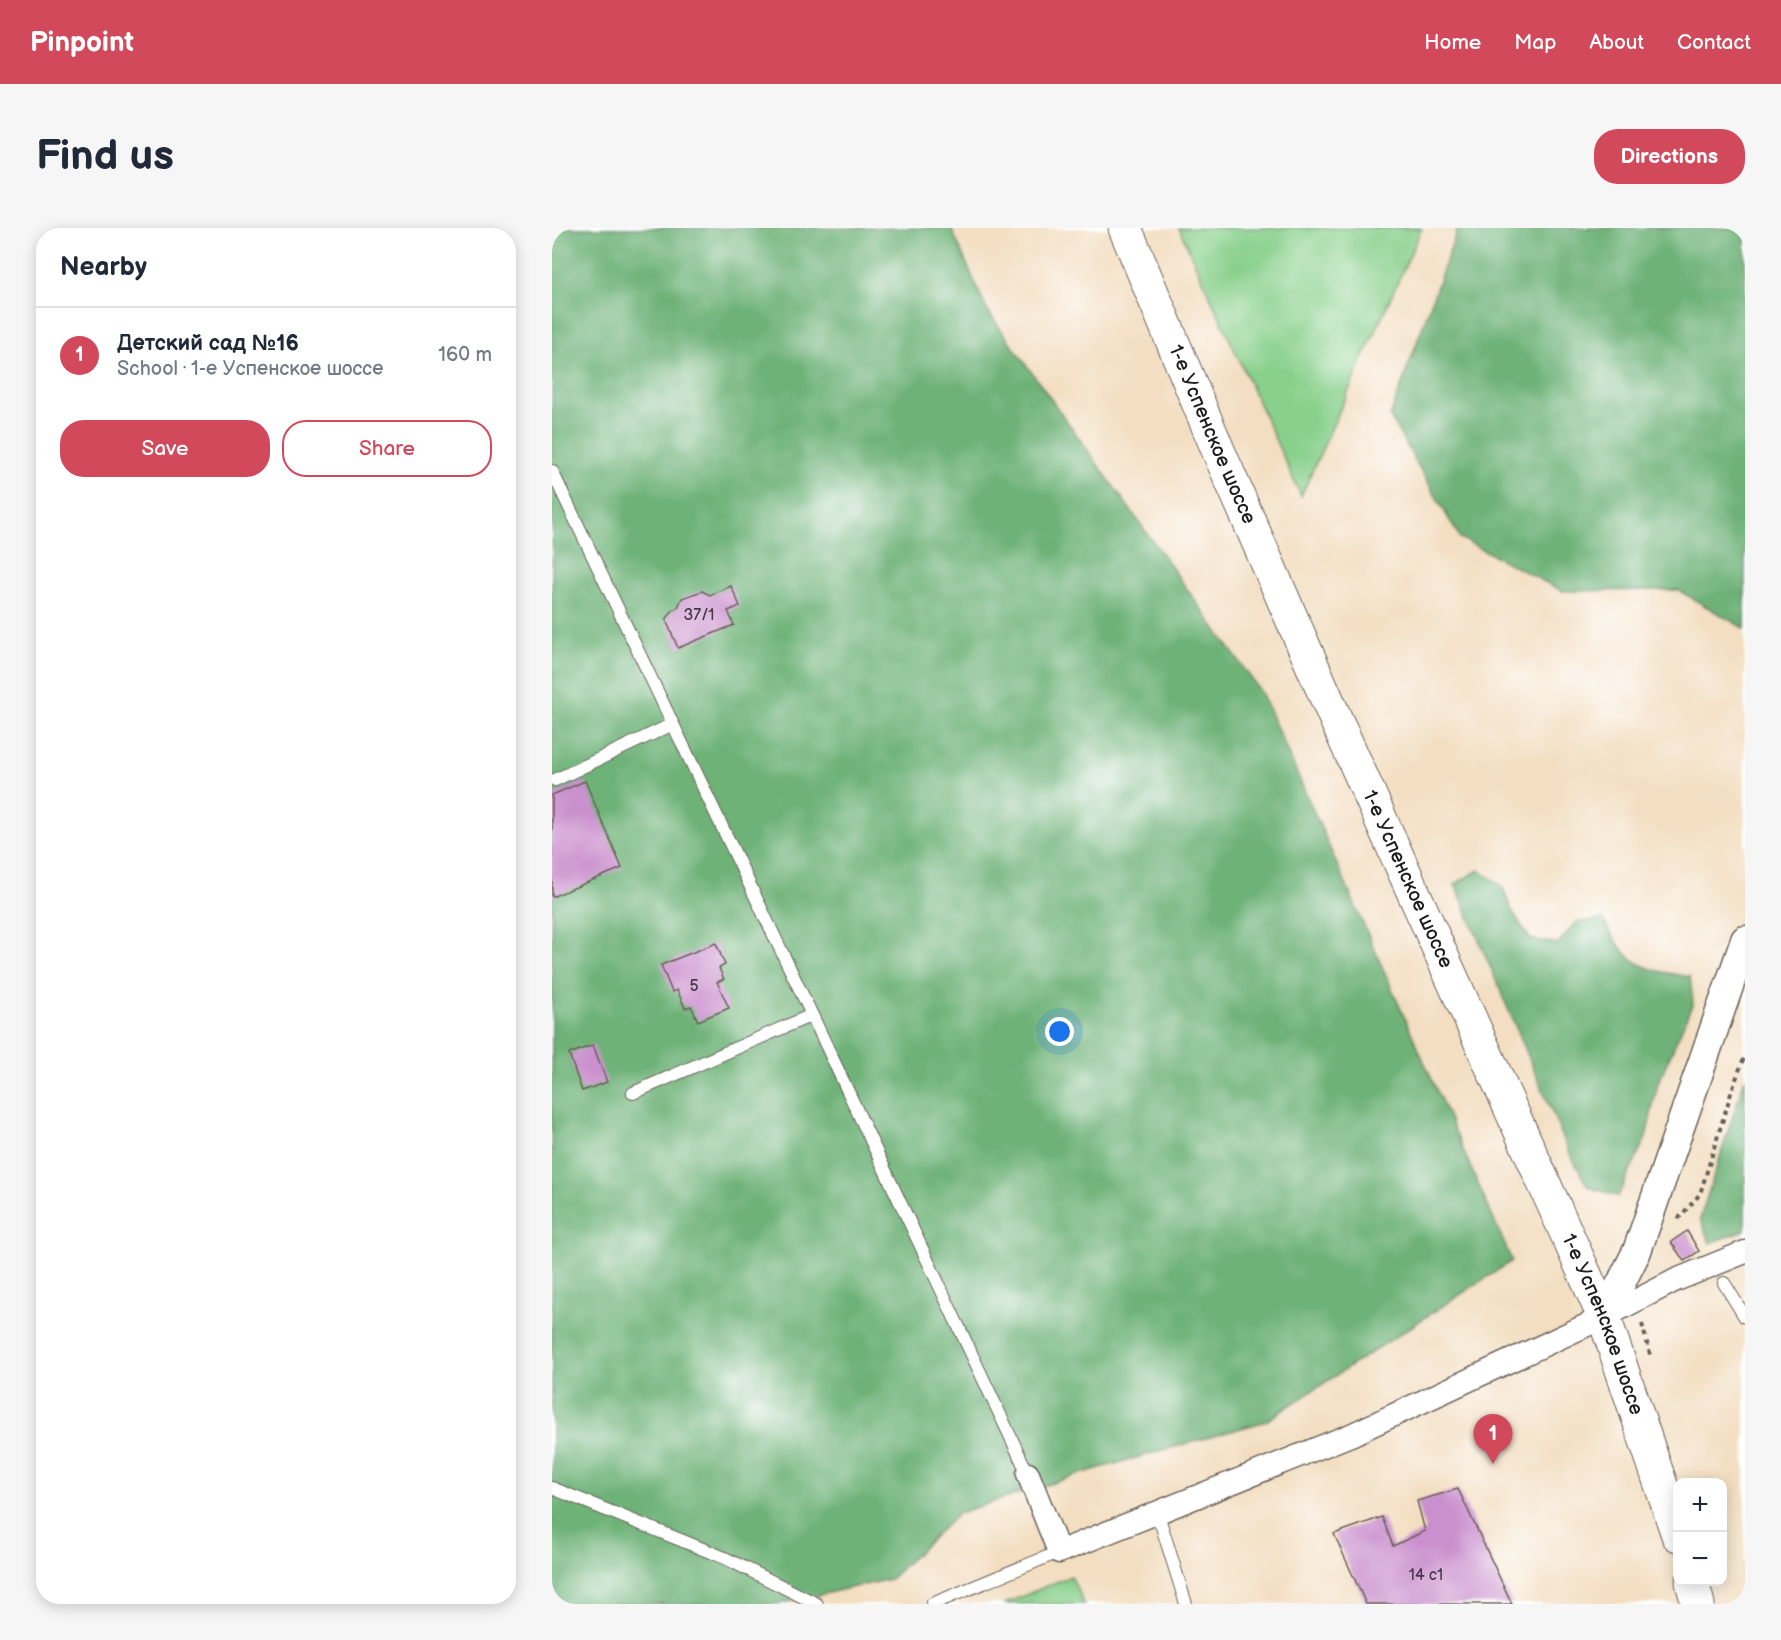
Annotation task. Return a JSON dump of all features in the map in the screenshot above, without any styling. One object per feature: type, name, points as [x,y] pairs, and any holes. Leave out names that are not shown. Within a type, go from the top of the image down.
[{"type":"main road","name":"1-е Успенское шоссе","points":[[1125,228],[1318,680],[1604,1317],[1676,1532]]},
{"type":"main road","points":[[1693,1586],[1698,1604]]},
{"type":"street","points":[[1604,1317],[1637,1251],[1745,940]]},
{"type":"street","points":[[1028,1474],[1059,1552],[1353,1434],[1604,1317],[1676,1280],[1745,1252]]},
{"type":"lane","points":[[552,471],[1028,1474]]},
{"type":"lane","points":[[555,780],[673,724]]},
{"type":"lane","points":[[633,1093],[812,1015]]},
{"type":"lane","points":[[1724,1283],[1745,1317]]},
{"type":"lane","points":[[552,1488],[725,1558],[817,1604]]},
{"type":"lane","points":[[1157,1511],[1186,1604]]},
{"type":"lane","points":[[932,1604],[1059,1552]]},
{"type":"path","points":[[1672,1226],[1700,1194],[1745,1055]]},
{"type":"green space","points":[[552,228],[951,228],[987,310],[1261,692],[1512,1261],[1266,1421],[1090,1471],[959,1513],[890,1579],[779,1604],[552,1604]]},
{"type":"green space","points":[[1179,228],[1422,228],[1301,496]]},
{"type":"green space","points":[[1458,228],[1745,228],[1745,629],[1678,590],[1562,591],[1460,538],[1390,417]]},
{"type":"green space","points":[[1479,870],[1502,886],[1513,913],[1530,939],[1558,944],[1575,923],[1603,919],[1620,946],[1637,962],[1658,971],[1690,977],[1693,1003],[1658,1083],[1646,1138],[1618,1196],[1588,1187],[1569,1152],[1455,884]]},
{"type":"green space","points":[[1745,1078],[1745,1230],[1710,1243],[1700,1219]]},
{"type":"green space","points":[[1071,1576],[1084,1604],[1004,1604]]},
{"type":"building","points":[[731,586],[740,606],[728,611],[734,625],[678,648],[666,620],[678,607],[682,598],[702,591],[710,595]]},
{"type":"building","points":[[585,781],[622,868],[552,897],[552,795]]},
{"type":"building","points":[[716,943],[725,965],[719,968],[724,979],[717,982],[729,1008],[698,1021],[691,1006],[685,1008],[677,990],[672,992],[661,965]]},
{"type":"building","points":[[593,1045],[607,1082],[582,1091],[569,1054]]},
{"type":"building","points":[[1687,1231],[1699,1251],[1684,1261],[1671,1242]]},
{"type":"building","points":[[1458,1489],[1512,1604],[1366,1604],[1334,1534],[1382,1517],[1393,1546],[1425,1531],[1417,1501]]},
{"type":"place","name":"Детский сад №16","points":[[1493,1464]]}]
